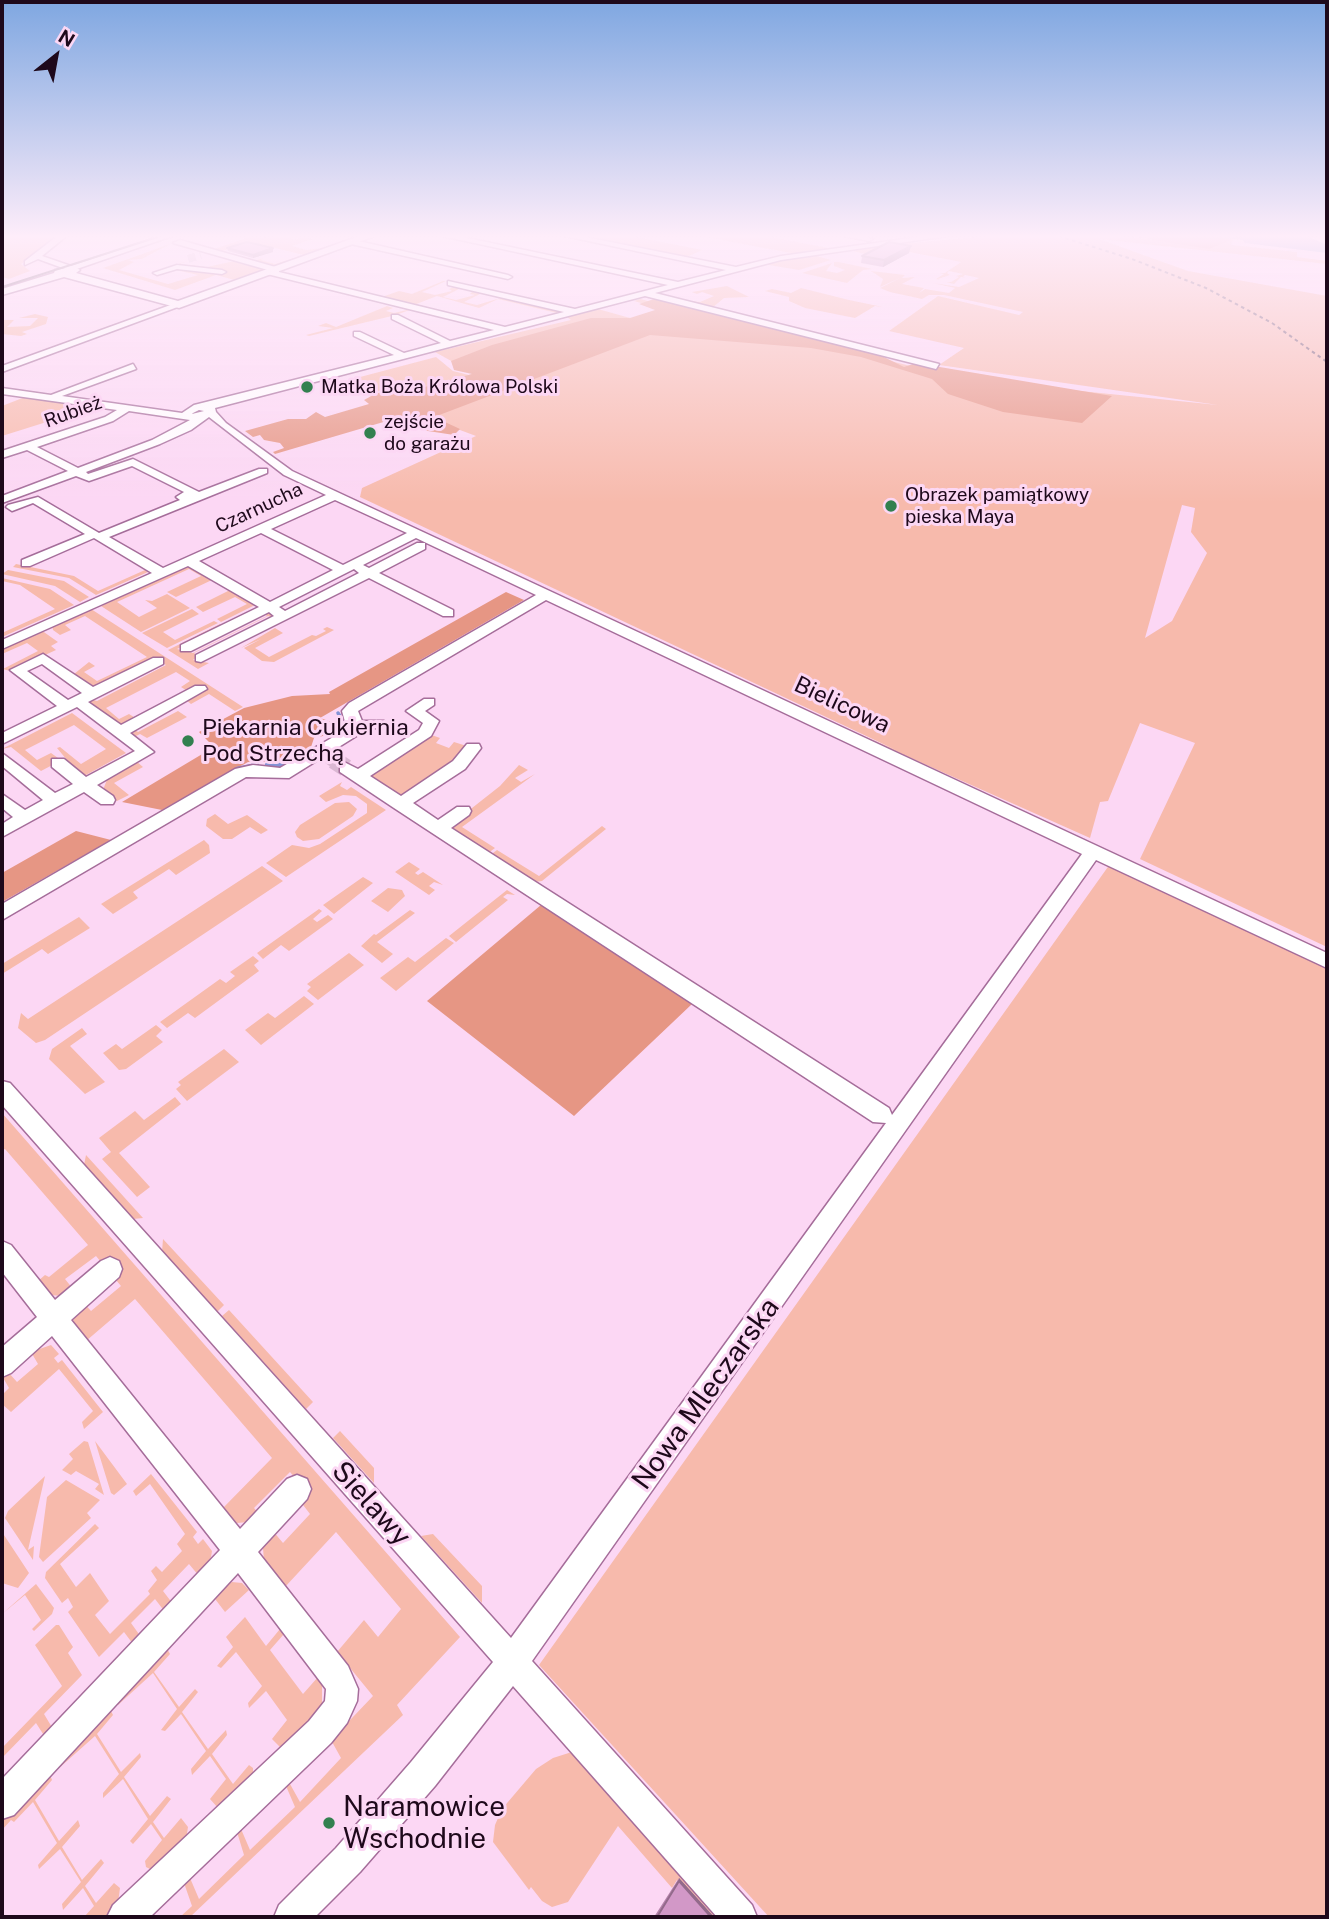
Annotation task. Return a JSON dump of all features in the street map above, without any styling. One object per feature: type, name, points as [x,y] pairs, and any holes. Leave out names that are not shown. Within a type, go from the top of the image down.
[{"type":"street","points":[[2,369],[128,324]]},
{"type":"street","points":[[408,324],[450,345]]},
{"type":"street","points":[[482,324],[508,330]]},
{"type":"street","name":"Rubież","points":[[2,500],[173,435],[198,417],[238,401],[533,324]]},
{"type":"street","points":[[766,324],[936,366]]},
{"type":"street","points":[[357,334],[405,357]]},
{"type":"street","name":"Rubież","points":[[51,397],[133,366]]},
{"type":"street","name":"Rubież","points":[[2,391],[198,417]]},
{"type":"street","name":"Rubież","points":[[2,455],[109,419],[129,407]]},
{"type":"street","points":[[2,511],[133,462],[198,417],[220,424]]},
{"type":"street","name":"Czarnucha","points":[[198,417],[220,424],[282,469],[336,495]]},
{"type":"street","name":"Rubież","points":[[28,446],[77,472]]},
{"type":"street","points":[[133,462],[194,493]]},
{"type":"street","points":[[26,563],[254,468],[243,463]]},
{"type":"street","points":[[162,573],[99,537],[263,471]]},
{"type":"street","points":[[77,472],[89,478]]},
{"type":"street","name":"Czarnucha","points":[[2,645],[336,495]]},
{"type":"street","name":"Bielicowa","points":[[336,495],[1327,961]]},
{"type":"street","points":[[34,499],[94,534]]},
{"type":"street","points":[[261,528],[448,614]]},
{"type":"street","points":[[290,613],[354,570],[417,533]]},
{"type":"street","points":[[186,648],[272,605],[354,570],[391,564],[421,546]]},
{"type":"street","points":[[189,561],[272,605],[284,615],[201,658]]},
{"type":"street","points":[[356,726],[350,711],[354,706],[546,594]]},
{"type":"street","points":[[2,831],[146,752],[120,732],[17,670],[43,658],[93,694]]},
{"type":"street","points":[[2,739],[158,662]]},
{"type":"street","points":[[120,732],[200,689]]},
{"type":"street","points":[[429,702],[414,711],[431,721],[426,733],[352,772],[881,1115]]},
{"type":"street","points":[[2,913],[241,773],[253,770],[275,781],[324,754],[356,726],[379,724]]},
{"type":"street","points":[[400,804],[458,765],[473,748]]},
{"type":"street","points":[[58,764],[107,800]]},
{"type":"street","points":[[6,766],[54,802]]},
{"type":"street","points":[[2,799],[24,818]]},
{"type":"street","points":[[438,828],[463,811]]},
{"type":"street","name":"Nowa Mleczarska","points":[[291,1917],[348,1860],[512,1663],[1094,850]]},
{"type":"street","name":"Sielawy","points":[[2,1090],[740,1917]]},
{"type":"street","points":[[2,1253],[337,1677],[341,1701],[324,1727],[124,1917]]},
{"type":"street","points":[[2,1364],[110,1269]]},
{"type":"street","points":[[2,1803],[297,1489]]},
{"type":"shaded area","points":[[2,324],[10,324],[7,327],[46,324],[22,332],[27,334],[21,336],[2,334]]},
{"type":"shaded area","points":[[325,324],[336,327],[344,324],[361,324],[306,335],[333,328],[318,326]]},
{"type":"shaded area","points":[[556,324],[739,324],[963,379],[1218,405],[939,365],[964,348],[889,331],[899,324],[1327,324],[1327,947],[1140,859],[1195,743],[1140,723],[1108,801],[1100,802],[1090,838],[801,709],[896,750],[360,497],[362,488],[476,436],[369,396],[397,389],[358,394],[341,382],[436,357],[453,371],[469,375],[473,373],[435,352]],"holes":[[[1182,505],[1195,508],[1191,532],[1207,553],[1172,621],[1145,638]]]},
{"type":"shaded area","points":[[571,324],[756,324],[874,352],[904,367],[916,363],[1112,396],[1082,423],[1003,412],[948,394],[932,379],[861,357],[811,348],[650,335],[434,417],[460,429],[454,435],[428,431],[397,418],[275,454],[273,452],[284,448],[280,443],[264,440],[260,435],[253,437],[245,431],[288,419],[306,419],[316,412],[325,417],[369,404],[364,400],[377,393],[425,387],[472,374],[454,370],[451,361],[492,345]]},
{"type":"shaded area","points":[[25,397],[82,404],[88,409],[2,436],[2,406]]},
{"type":"shaded area","points":[[16,564],[74,576],[98,591],[145,570],[148,572],[96,595],[69,578],[13,567]]},
{"type":"shaded area","points":[[190,566],[214,579],[176,597],[167,592],[201,576],[189,569],[117,602],[139,617],[157,608],[145,600],[152,601],[167,594],[190,608],[141,632],[101,606]]},
{"type":"shaded area","points":[[8,570],[64,581],[89,597],[80,602],[55,586],[2,574]]},
{"type":"shaded area","points":[[2,578],[50,589],[74,605],[2,637],[2,633],[55,609],[20,585],[2,581]]},
{"type":"shaded area","points":[[232,589],[257,604],[221,622],[217,619],[247,604],[235,597],[203,612],[196,607]]},
{"type":"shaded area","points":[[506,592],[524,600],[320,718],[343,726],[336,733],[314,738],[310,750],[291,761],[248,762],[162,810],[122,802],[214,747],[199,732],[244,708],[292,696],[330,694],[329,692]]},
{"type":"shaded area","points":[[91,609],[243,707],[235,711],[209,694],[191,704],[186,700],[189,692],[181,687],[190,681],[176,672],[106,708],[119,719],[129,714],[137,719],[122,726],[88,703],[90,699],[97,701],[166,665],[156,659],[97,688],[74,674],[89,662],[95,666],[84,672],[97,681],[147,657],[85,616],[65,625],[71,630],[60,635],[53,630],[52,625]]},
{"type":"shaded area","points":[[192,609],[199,614],[163,632],[175,640],[214,621],[218,623],[167,648],[142,633]]},
{"type":"shaded area","points":[[271,612],[275,615],[273,618],[268,616],[194,653],[198,656],[193,660],[209,663],[198,669],[168,650],[220,624],[223,626],[177,649],[193,653],[267,616],[263,613]]},
{"type":"shaded area","points":[[327,627],[334,630],[274,662],[262,661],[244,648],[261,639],[241,648],[275,628],[283,633],[255,648],[269,657],[312,635],[326,631],[323,629]]},
{"type":"shaded area","points":[[41,630],[58,642],[51,646],[56,650],[10,671],[3,669],[38,651],[27,643],[2,654],[2,648]]},
{"type":"shaded area","points":[[178,711],[187,717],[147,738],[140,734],[134,737],[130,733],[132,728],[138,732]]},
{"type":"shaded area","points":[[72,713],[126,753],[86,775],[91,779],[64,762],[67,760],[57,748],[60,747],[81,764],[106,749],[74,725],[25,750],[37,760],[51,753],[58,758],[55,760],[58,762],[41,771],[11,747],[2,749]]},
{"type":"shaded area","points":[[426,733],[440,738],[436,743],[449,748],[454,742],[473,748],[408,794],[393,794],[370,778],[371,770]]},
{"type":"shaded area","points":[[136,761],[143,767],[114,783],[129,795],[117,801],[103,790],[108,777]]},
{"type":"shaded area","points":[[519,765],[528,770],[515,778],[521,782],[535,774],[462,827],[495,848],[487,854],[453,831],[453,823],[500,786]]},
{"type":"shaded area","points":[[342,782],[340,786],[347,790],[351,787],[386,810],[286,877],[266,863],[292,845],[309,848],[320,844],[367,813],[367,804],[356,796],[343,795],[326,802],[319,796]]},
{"type":"shaded area","points":[[349,802],[357,809],[353,816],[319,839],[303,841],[297,837],[295,832],[300,825],[335,803]]},
{"type":"shaded area","points":[[215,814],[228,824],[247,815],[268,830],[261,834],[250,827],[232,839],[223,839],[206,826],[207,819]]},
{"type":"shaded area","points":[[602,826],[606,829],[542,881],[535,882],[489,856],[497,850],[539,876]]},
{"type":"shaded area","points":[[76,831],[111,840],[2,902],[2,873]]},
{"type":"shaded area","points":[[204,840],[209,845],[210,853],[176,875],[169,869],[133,892],[138,898],[113,914],[101,904]]},
{"type":"shaded area","points":[[409,862],[420,869],[415,873],[418,875],[423,872],[443,885],[434,882],[429,886],[435,890],[429,895],[395,872]]},
{"type":"shaded area","points":[[1110,864],[1327,962],[1327,1917],[769,1917],[539,1665]]},
{"type":"shaded area","points":[[262,866],[283,881],[45,1040],[36,1043],[18,1028],[21,1013],[28,1019]]},
{"type":"shaded area","points":[[363,877],[373,883],[334,914],[323,905]]},
{"type":"shaded area","points":[[388,888],[402,890],[405,896],[388,912],[371,901]]},
{"type":"shaded area","points":[[507,890],[515,895],[507,894],[503,897],[508,900],[456,942],[449,936]]},
{"type":"shaded area","points":[[541,905],[692,1004],[574,1116],[427,1001]]},
{"type":"shaded area","points":[[319,909],[322,911],[313,919],[317,922],[328,915],[333,919],[289,951],[281,945],[263,959],[257,953]]},
{"type":"shaded area","points":[[410,910],[415,913],[377,942],[393,954],[382,963],[361,946],[374,934]]},
{"type":"shaded area","points":[[79,917],[90,928],[48,954],[42,949],[2,974],[2,964]]},
{"type":"shaded area","points":[[446,938],[454,943],[396,991],[380,978],[408,957],[415,962]]},
{"type":"shaded area","points":[[349,953],[364,965],[318,1000],[307,991],[311,987],[307,984]]},
{"type":"shaded area","points":[[253,956],[259,961],[254,965],[259,971],[195,1018],[188,1013],[167,1028],[160,1022],[220,979],[226,983],[235,976],[230,972]]},
{"type":"shaded area","points":[[304,996],[314,1004],[261,1045],[245,1030],[268,1013],[275,1018]]},
{"type":"shaded area","points":[[156,1025],[162,1030],[156,1036],[163,1042],[126,1069],[119,1070],[103,1053],[116,1044],[122,1049]]},
{"type":"shaded area","points":[[82,1028],[87,1034],[70,1046],[105,1082],[85,1094],[49,1059],[52,1049]]},
{"type":"shaded area","points":[[224,1049],[239,1062],[187,1101],[176,1089],[181,1085],[178,1082]]},
{"type":"shaded area","points":[[175,1097],[181,1104],[119,1153],[150,1187],[137,1197],[102,1159],[111,1152],[99,1138],[135,1111],[144,1120]]},
{"type":"shaded area","points":[[2,1113],[460,1637],[397,1705],[403,1715],[190,1917],[180,1917],[192,1906],[184,1883],[190,1878],[199,1899],[244,1855],[237,1832],[241,1829],[250,1850],[295,1807],[286,1786],[290,1784],[300,1802],[341,1758],[331,1740],[373,1696],[337,1652],[364,1620],[378,1637],[401,1609],[336,1532],[285,1587],[264,1561],[263,1548],[273,1531],[283,1543],[310,1514],[300,1501],[307,1492],[290,1472],[254,1508],[259,1514],[248,1522],[237,1523],[222,1509],[272,1458],[135,1299],[86,1341],[73,1323],[74,1315],[83,1302],[91,1311],[121,1286],[96,1256],[65,1279],[73,1289],[62,1296],[50,1295],[38,1281],[45,1275],[49,1277],[88,1245],[5,1149],[2,1150]]},
{"type":"shaded area","points":[[86,1155],[143,1218],[133,1219],[84,1165]]},
{"type":"shaded area","points":[[163,1239],[224,1305],[217,1312],[162,1252]]},
{"type":"shaded area","points":[[229,1310],[313,1402],[306,1409],[222,1316]]},
{"type":"shaded area","points":[[51,1345],[59,1354],[54,1358],[58,1363],[62,1360],[103,1412],[84,1429],[82,1422],[93,1411],[59,1369],[11,1412],[2,1404],[2,1395],[9,1388],[2,1376],[8,1372],[17,1382],[38,1364],[31,1352]]},
{"type":"shaded area","points":[[340,1431],[374,1468],[374,1483],[333,1438]]},
{"type":"shaded area","points":[[84,1441],[88,1442],[104,1495],[95,1489],[99,1484],[76,1471],[71,1475],[62,1470],[73,1459],[69,1454]]},
{"type":"shaded area","points":[[95,1441],[127,1484],[114,1495],[111,1493]]},
{"type":"shaded area","points":[[151,1474],[197,1532],[193,1537],[198,1544],[203,1539],[212,1551],[211,1557],[199,1576],[189,1564],[163,1591],[173,1604],[165,1612],[155,1599],[131,1623],[141,1637],[133,1644],[124,1632],[99,1657],[68,1612],[73,1607],[68,1598],[62,1603],[45,1578],[46,1572],[95,1524],[99,1528],[60,1564],[76,1587],[90,1573],[109,1601],[95,1615],[110,1634],[150,1594],[148,1591],[157,1580],[151,1571],[156,1566],[162,1572],[182,1551],[177,1544],[185,1534],[150,1484],[136,1496],[133,1491]]},
{"type":"shaded area","points":[[45,1476],[28,1550],[34,1546],[33,1560],[5,1518],[8,1511]]},
{"type":"shaded area","points":[[66,1480],[100,1500],[87,1513],[91,1518],[43,1562],[39,1557],[47,1497]]},
{"type":"shaded area","points":[[2,1532],[29,1573],[18,1588],[2,1583]]},
{"type":"shaded area","points":[[433,1534],[482,1586],[482,1603],[421,1536]]},
{"type":"shaded area","points":[[232,1582],[242,1583],[249,1590],[225,1612],[212,1595]]},
{"type":"shaded area","points":[[36,1584],[54,1608],[52,1614],[34,1631],[32,1629],[41,1620],[25,1595],[2,1614]]},
{"type":"shaded area","points":[[245,1617],[266,1646],[280,1629],[284,1634],[270,1650],[303,1694],[318,1677],[322,1682],[322,1704],[316,1718],[281,1748],[272,1739],[287,1720],[266,1691],[249,1708],[248,1703],[262,1686],[236,1652],[221,1668],[217,1666],[233,1647],[226,1637]]},
{"type":"shaded area","points":[[59,1625],[73,1647],[68,1653],[82,1675],[44,1714],[53,1729],[45,1737],[36,1723],[2,1758],[2,1748],[62,1686],[35,1645]]},
{"type":"shaded area","points":[[165,1645],[170,1654],[154,1672],[179,1707],[195,1689],[198,1692],[182,1712],[208,1749],[226,1730],[227,1735],[212,1754],[233,1784],[249,1765],[253,1768],[253,1777],[218,1808],[210,1799],[226,1779],[210,1756],[192,1775],[191,1769],[206,1751],[181,1714],[165,1731],[161,1730],[177,1709],[153,1673],[118,1705],[114,1699]]},
{"type":"shaded area","points":[[108,1705],[113,1715],[97,1734],[121,1772],[140,1753],[141,1757],[124,1777],[150,1816],[167,1796],[171,1799],[153,1822],[164,1838],[181,1818],[188,1827],[186,1840],[152,1870],[146,1867],[145,1861],[162,1840],[151,1824],[133,1844],[130,1841],[148,1819],[123,1779],[103,1798],[103,1793],[119,1774],[95,1736],[58,1769],[54,1763]]},
{"type":"shaded area","points":[[575,1751],[722,1917],[711,1917],[677,1880],[672,1888],[618,1826],[568,1902],[552,1907],[542,1901],[531,1887],[529,1890],[493,1842],[495,1825],[502,1809],[536,1769],[553,1758]]},
{"type":"shaded area","points":[[48,1770],[52,1780],[35,1800],[59,1841],[78,1820],[80,1826],[62,1847],[82,1880],[101,1859],[104,1863],[85,1886],[96,1903],[114,1883],[120,1888],[118,1903],[105,1917],[84,1917],[94,1906],[83,1888],[63,1910],[62,1904],[81,1882],[60,1849],[39,1869],[38,1865],[57,1843],[33,1802],[14,1822],[11,1820],[2,1830],[2,1819]]},
{"type":"building","points":[[679,1881],[711,1917],[657,1917]]},
{"type":"waterway","points":[[338,713],[345,725],[339,734]]},
{"type":"waterway","points":[[237,769],[257,765]]},
{"type":"waterway","points":[[267,765],[286,765]]},
{"type":"tunnel","points":[[329,757],[336,762]]},
{"type":"tunnel","points":[[334,760],[346,768]]},
{"type":"railway","points":[[1273,324],[1327,362]]},
{"type":"place","name":"Matka Boża Królowa Polski","points":[[307,387]]},
{"type":"place","name":"zejście do garażu","points":[[370,433]]},
{"type":"place","name":"Obrazek pamiątkowy pieska Maya","points":[[891,506]]},
{"type":"place","name":"Piekarnia Cukiernia Pod Strzechą","points":[[188,741]]},
{"type":"place","name":"Naramowice Wschodnie","points":[[329,1823]]}]
